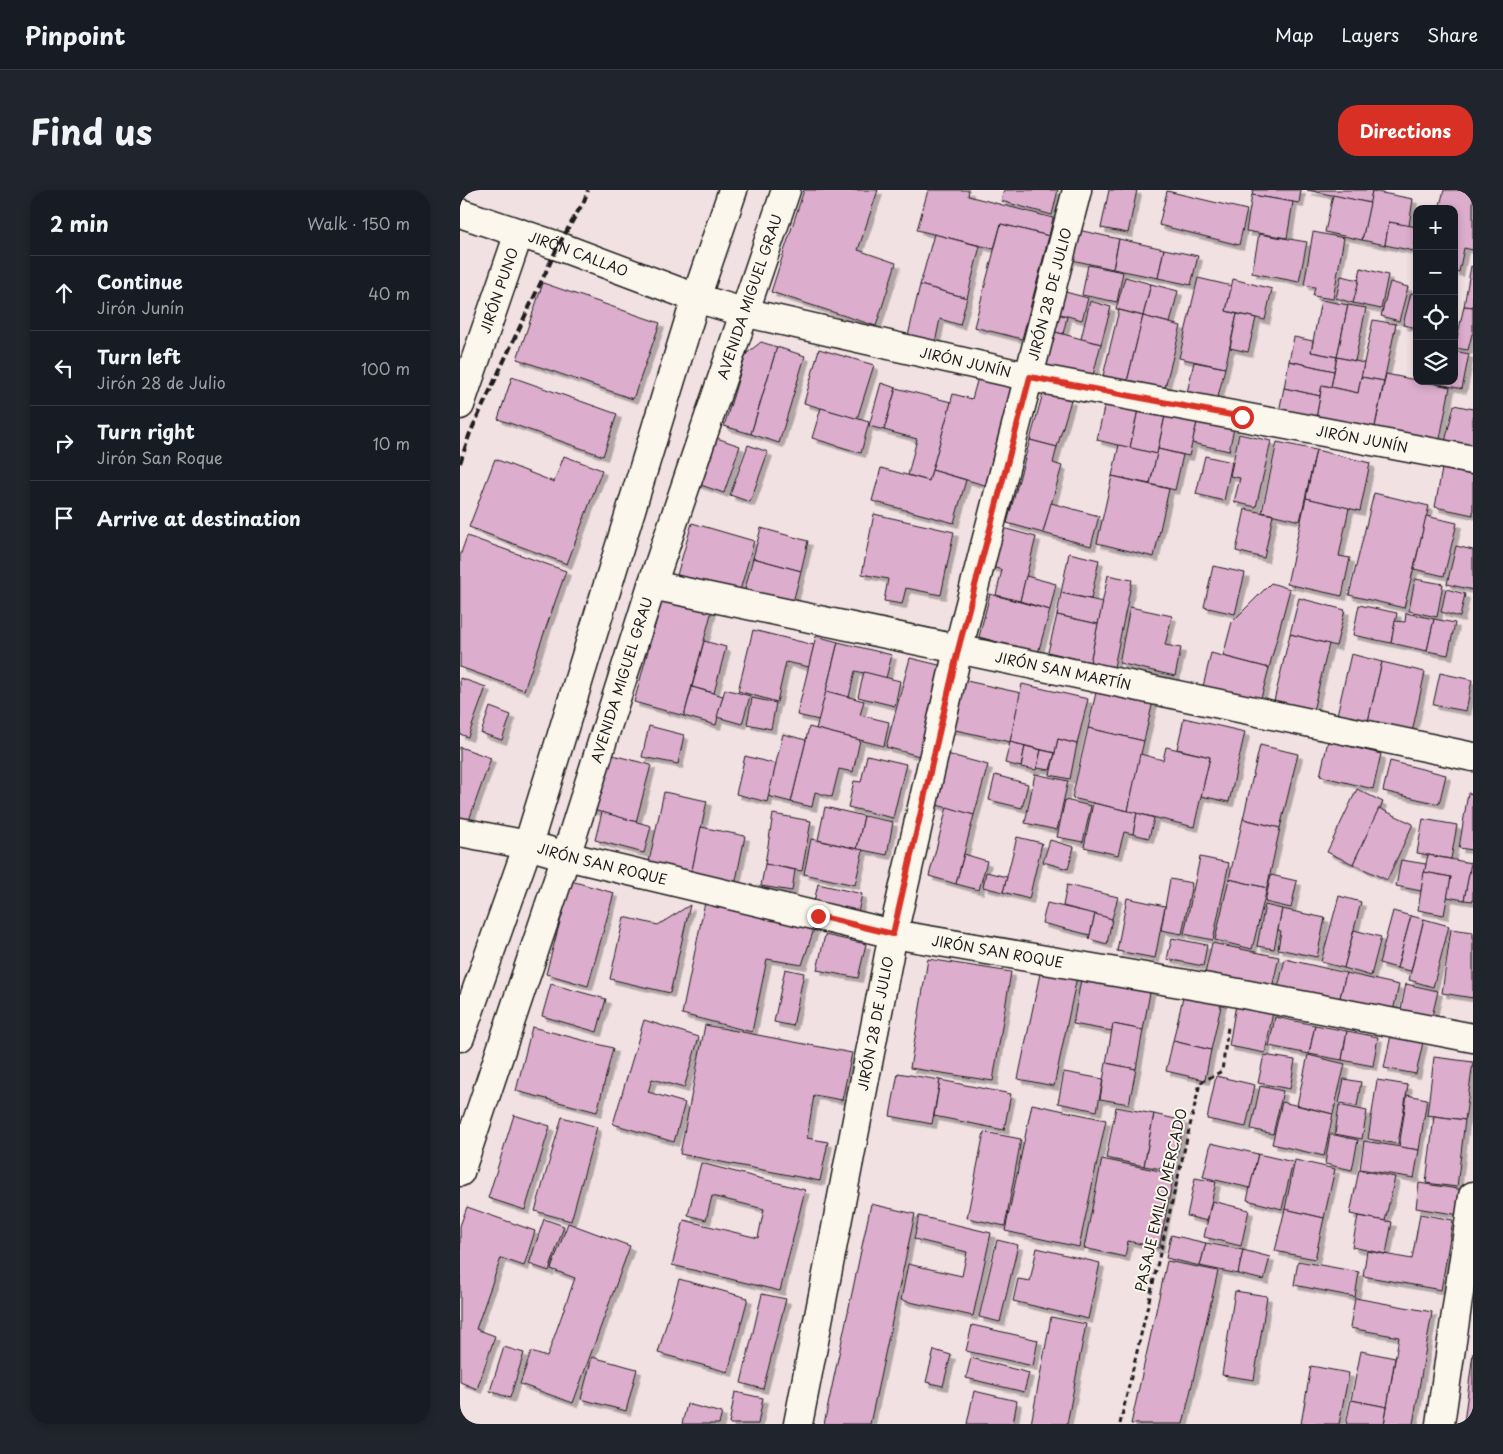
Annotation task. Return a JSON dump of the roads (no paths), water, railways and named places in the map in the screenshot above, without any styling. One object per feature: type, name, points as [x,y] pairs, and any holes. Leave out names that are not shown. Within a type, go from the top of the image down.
[{"type":"street","points":[[460,1037],[528,844],[696,298],[732,190]]},
{"type":"street","name":"AVENIDA MIGUEL GRAU","points":[[460,1172],[566,856],[652,585],[743,312],[786,190]]},
{"type":"street","name":"JIRÓN 28 DE JULIO","points":[[798,1424],[893,934],[958,650],[1077,190]]},
{"type":"street","name":"JIRÓN CALLAO","points":[[460,213],[558,246],[696,298]]},
{"type":"street","name":"JIRÓN PUNO","points":[[460,406],[519,233]]},
{"type":"street","name":"JIRÓN JUNÍN","points":[[696,298],[743,312],[1030,377],[1473,460]]},
{"type":"street","name":"JIRÓN SAN MARTÍN","points":[[652,585],[1473,756]]},
{"type":"street","name":"JIRÓN SAN ROQUE","points":[[460,832],[528,844],[566,856],[893,934],[1233,992],[1473,1038]]},
{"type":"street","points":[[1440,1424],[1473,1196]]},
{"type":"railway","points":[[460,463],[470,433],[558,246],[584,201],[588,190]]}]
